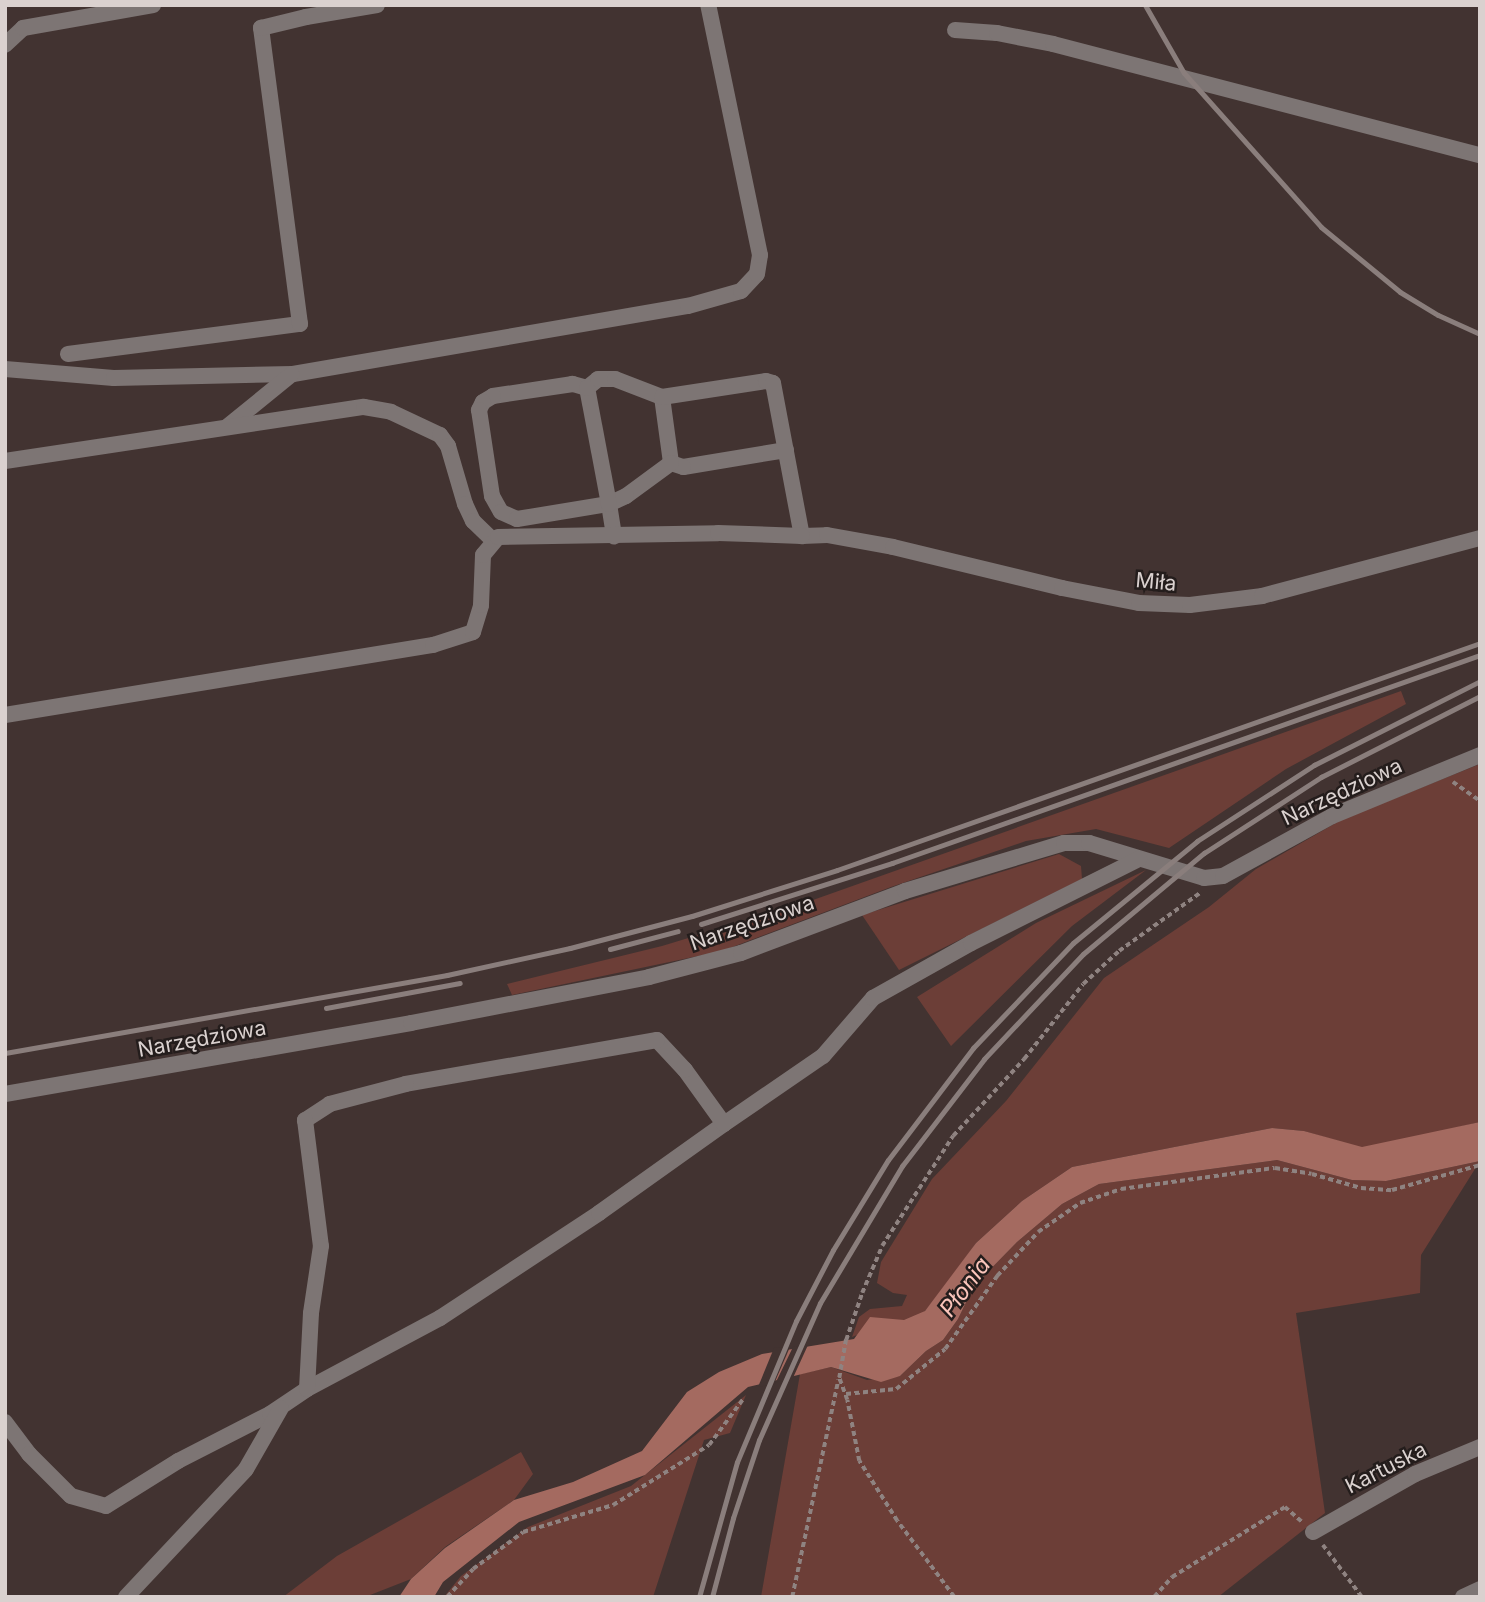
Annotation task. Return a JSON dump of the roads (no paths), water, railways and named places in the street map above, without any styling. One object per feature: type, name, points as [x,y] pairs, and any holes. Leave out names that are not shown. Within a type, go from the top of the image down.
[{"type":"street","points":[[5,45],[23,28],[153,5]]},
{"type":"street","points":[[68,354],[300,324],[261,28],[306,16],[377,5]]},
{"type":"street","points":[[5,369],[114,378],[293,374],[688,306],[741,291],[757,274],[760,255],[708,5]]},
{"type":"street","points":[[955,30],[997,33],[1053,44],[1480,155]]},
{"type":"street","points":[[226,428],[293,374]]},
{"type":"street","points":[[587,388],[598,379],[615,379],[662,397],[766,381],[773,383],[802,536]]},
{"type":"street","points":[[587,388],[573,384],[493,396],[482,402],[479,410],[492,496],[501,512],[517,519],[609,504],[626,496],[671,463]]},
{"type":"street","points":[[587,388],[614,537]]},
{"type":"street","points":[[662,397],[671,463]]},
{"type":"street","points":[[5,461],[364,407],[417,422],[440,435],[448,446],[465,504],[473,521],[493,540],[483,555],[481,605],[473,632],[433,645],[5,715]]},
{"type":"street","points":[[671,463],[682,467],[786,450]]},
{"type":"street","name":"Miła","points":[[493,540],[498,537],[614,537],[718,533],[827,536],[893,547],[1075,591],[1139,603],[1190,605],[1248,598],[1329,580],[1480,538]]},
{"type":"street","name":"Narzędziowa","points":[[5,1094],[398,1026],[649,977],[741,953],[905,891],[1053,845],[1089,843],[1213,878],[1242,868],[1332,816],[1480,755]]},
{"type":"street","points":[[5,1422],[29,1454],[71,1496],[106,1506],[178,1461],[440,1318],[599,1213],[823,1056],[873,998],[971,943],[1139,859]]},
{"type":"street","points":[[307,1389],[311,1313],[321,1246],[305,1120],[331,1104],[406,1084],[657,1040],[685,1070],[724,1124]]},
{"type":"street","points":[[126,1597],[246,1469],[283,1406]]},
{"type":"street","name":"Kartuska","points":[[1313,1531],[1415,1475],[1480,1447]]},
{"type":"street","points":[[1463,1597],[1480,1589]]},
{"type":"water","name":"Płonia","points":[[1480,1122],[1480,1161],[1386,1181],[1352,1180],[1277,1160],[1099,1184],[1062,1204],[1017,1242],[974,1286],[958,1319],[943,1340],[926,1351],[900,1376],[881,1382],[831,1367],[748,1387],[645,1475],[519,1522],[443,1582],[434,1597],[399,1597],[411,1579],[445,1548],[514,1500],[573,1482],[642,1451],[687,1392],[719,1372],[762,1354],[854,1339],[870,1317],[904,1320],[925,1311],[976,1243],[1022,1201],[1072,1167],[1272,1128],[1304,1131],[1362,1147]]},
{"type":"railway","points":[[1145,5],[1184,73],[1321,227],[1400,292],[1438,315],[1480,334]]},
{"type":"railway","points":[[5,1053],[447,975],[570,948],[692,916],[837,870],[1480,643]]},
{"type":"railway","points":[[701,924],[892,863],[1480,655]]},
{"type":"railway","points":[[699,1597],[737,1462],[796,1321],[833,1250],[888,1160],[973,1048],[1073,943],[1197,841],[1314,765],[1480,681]]},
{"type":"railway","points":[[712,1597],[733,1518],[759,1440],[820,1303],[902,1166],[984,1059],[1083,954],[1204,853],[1321,777],[1480,696]]},
{"type":"railway","points":[[610,949],[678,931]]},
{"type":"railway","points":[[326,1008],[460,983]]}]
